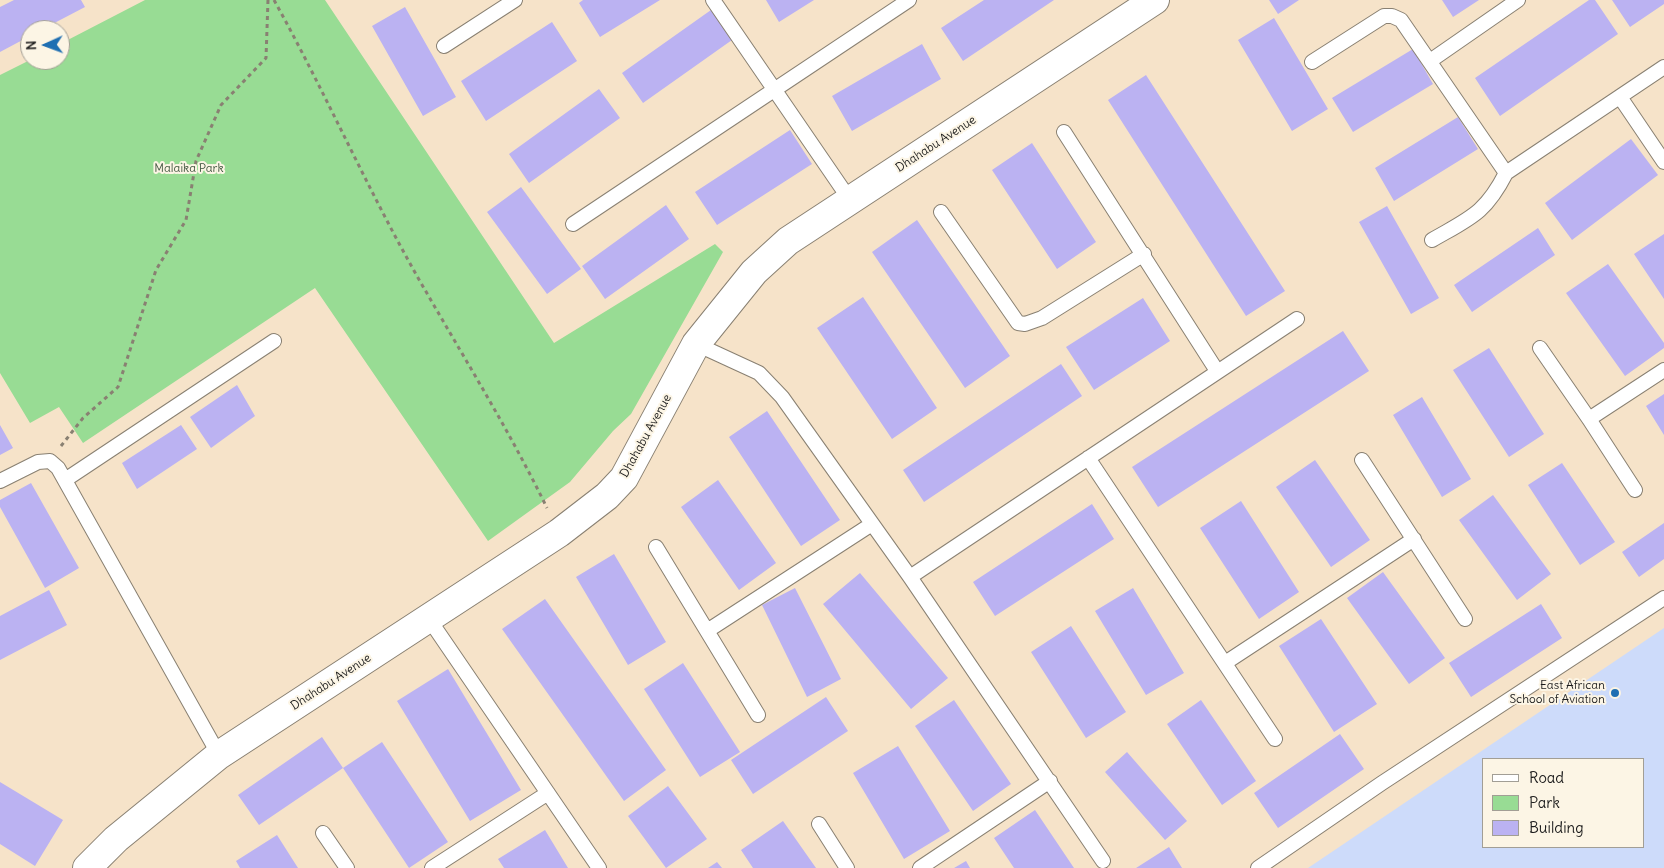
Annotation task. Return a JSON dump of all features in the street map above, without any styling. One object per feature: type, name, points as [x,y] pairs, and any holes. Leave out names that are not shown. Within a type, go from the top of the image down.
[{"type":"street","name":"Dhahabu Avenue","points":[[87,868],[116,839],[219,755],[559,533],[607,496],[624,478],[696,344],[754,272],[788,242],[1155,0]]},
{"type":"lane","points":[[444,46],[515,0]]},
{"type":"lane","points":[[713,0],[850,200]]},
{"type":"lane","points":[[573,224],[909,0]]},
{"type":"lane","points":[[1430,61],[1518,0]]},
{"type":"lane","points":[[1312,62],[1384,16],[1392,16],[1401,20],[1506,173]]},
{"type":"lane","points":[[1432,240],[1481,211],[1495,193],[1506,173],[1664,67]]},
{"type":"lane","points":[[1620,97],[1664,162]]},
{"type":"lane","points":[[1064,132],[1217,370]]},
{"type":"lane","points":[[941,212],[1018,323],[1025,324],[1042,318],[1144,254]]},
{"type":"lane","points":[[910,577],[1217,370],[1297,319]]},
{"type":"lane","points":[[65,480],[274,341]]},
{"type":"lane","points":[[696,344],[759,373],[782,396],[910,577],[1103,861]]},
{"type":"lane","points":[[1540,348],[1590,419],[1635,490]]},
{"type":"lane","points":[[1590,419],[1664,370]]},
{"type":"lane","points":[[1088,458],[1275,739]]},
{"type":"lane","points":[[1362,460],[1465,619]]},
{"type":"lane","points":[[0,480],[38,462],[50,461],[58,468],[219,755]]},
{"type":"lane","points":[[707,631],[872,524]]},
{"type":"lane","points":[[1225,663],[1414,539]]},
{"type":"lane","points":[[656,547],[758,715]]},
{"type":"lane","points":[[1258,868],[1398,772],[1664,598]]},
{"type":"lane","points":[[429,619],[599,868]]},
{"type":"lane","points":[[920,868],[1050,781]]},
{"type":"lane","points":[[432,868],[548,793]]},
{"type":"lane","points":[[819,824],[848,868]]},
{"type":"lane","points":[[323,833],[347,868]]},
{"type":"path","points":[[50,461],[83,418],[118,387],[156,270],[186,220],[196,162],[221,105],[266,58],[268,0]]},
{"type":"path","points":[[274,0],[359,168],[417,276],[525,462],[559,533]]},
{"type":"shaded area","name":"East African School of Aviation","points":[[1664,628],[1664,868],[1308,868]]},
{"type":"green space","name":"Malaika Park","points":[[145,0],[325,0],[554,343],[715,244],[723,252],[631,414],[613,431],[570,482],[488,541],[315,288],[83,443],[59,407],[30,423],[0,373],[0,75],[20,65],[20,70],[70,70],[70,39]]},
{"type":"building","points":[[14,0],[81,0],[85,7],[60,20],[20,20],[20,41],[0,52],[0,7]]},
{"type":"building","points":[[583,0],[660,0],[600,37],[579,3]]},
{"type":"building","points":[[766,0],[814,0],[779,22]]},
{"type":"building","points":[[984,0],[1054,0],[963,61],[941,28]]},
{"type":"building","points":[[1269,0],[1299,0],[1278,14]]},
{"type":"building","points":[[1442,0],[1479,0],[1453,17]]},
{"type":"building","points":[[1589,0],[1595,0],[1618,34],[1500,116],[1475,78]]},
{"type":"building","points":[[1612,0],[1664,0],[1664,4],[1630,27]]},
{"type":"building","points":[[405,7],[456,97],[423,116],[372,26]]},
{"type":"building","points":[[711,10],[732,40],[643,103],[622,73]]},
{"type":"building","points":[[1274,18],[1328,109],[1292,131],[1238,40]]},
{"type":"building","points":[[552,22],[577,61],[486,121],[461,81]]},
{"type":"building","points":[[922,44],[941,79],[852,131],[832,96]]},
{"type":"building","points":[[1413,49],[1433,84],[1353,132],[1332,98]]},
{"type":"building","points":[[1146,75],[1285,291],[1246,316],[1108,100]]},
{"type":"building","points":[[599,89],[620,118],[529,183],[509,154]]},
{"type":"building","points":[[1458,117],[1478,149],[1394,201],[1375,168]]},
{"type":"building","points":[[790,130],[812,164],[717,225],[695,192]]},
{"type":"building","points":[[1631,139],[1658,175],[1572,240],[1545,203]]},
{"type":"building","points":[[1032,143],[1096,242],[1057,269],[992,170]]},
{"type":"building","points":[[521,187],[581,269],[547,294],[487,212]]},
{"type":"building","points":[[666,205],[689,239],[605,299],[582,266]]},
{"type":"building","points":[[1387,206],[1439,298],[1411,314],[1359,222]]},
{"type":"building","points":[[917,220],[1010,356],[965,388],[872,252]]},
{"type":"building","points":[[1538,228],[1555,255],[1472,312],[1454,285]]},
{"type":"building","points":[[1664,234],[1664,299],[1634,254]]},
{"type":"building","points":[[1608,264],[1664,343],[1664,348],[1625,376],[1566,293]]},
{"type":"building","points":[[863,297],[937,408],[892,439],[817,328]]},
{"type":"building","points":[[1143,298],[1170,341],[1094,390],[1066,347]]},
{"type":"building","points":[[1343,331],[1369,371],[1158,507],[1132,467]]},
{"type":"building","points":[[1489,348],[1544,434],[1509,457],[1453,370]]},
{"type":"building","points":[[1061,364],[1082,396],[924,502],[903,470]]},
{"type":"building","points":[[237,385],[255,416],[211,448],[190,417]]},
{"type":"building","points":[[1664,394],[1664,435],[1646,406]]},
{"type":"building","points":[[1422,397],[1471,479],[1442,497],[1393,415]]},
{"type":"building","points":[[767,411],[840,520],[801,546],[729,437]]},
{"type":"building","points":[[0,425],[13,448],[0,455]]},
{"type":"building","points":[[181,425],[197,449],[137,489],[122,463]]},
{"type":"building","points":[[1315,460],[1370,540],[1331,567],[1276,487]]},
{"type":"building","points":[[1562,463],[1615,542],[1580,565],[1528,485]]},
{"type":"building","points":[[718,480],[776,563],[739,590],[681,507]]},
{"type":"building","points":[[31,483],[79,568],[45,588],[0,507],[0,500]]},
{"type":"building","points":[[1493,495],[1551,574],[1517,600],[1459,520]]},
{"type":"building","points":[[1241,501],[1299,592],[1259,619],[1200,528]]},
{"type":"building","points":[[1092,504],[1114,539],[995,616],[973,582]]},
{"type":"building","points":[[1664,523],[1664,559],[1639,577],[1622,552]]},
{"type":"building","points":[[614,554],[666,642],[628,665],[576,577]]},
{"type":"building","points":[[1383,572],[1445,658],[1409,684],[1347,598]]},
{"type":"building","points":[[860,573],[948,678],[911,709],[823,604]]},
{"type":"building","points":[[795,588],[841,679],[807,697],[762,605]]},
{"type":"building","points":[[1133,588],[1184,673],[1146,695],[1095,611]]},
{"type":"building","points":[[49,590],[67,625],[0,660],[0,616]]},
{"type":"building","points":[[545,599],[666,770],[624,801],[502,629]]},
{"type":"building","points":[[1541,604],[1562,638],[1471,697],[1449,663]]},
{"type":"building","points":[[1321,619],[1377,704],[1334,732],[1279,646]]},
{"type":"building","points":[[1071,626],[1126,712],[1086,738],[1031,652]]},
{"type":"building","points":[[683,663],[740,752],[700,777],[644,689]]},
{"type":"building","points":[[448,669],[521,790],[470,821],[397,701]]},
{"type":"building","points":[[826,697],[848,731],[753,794],[731,760]]},
{"type":"building","points":[[954,700],[1011,784],[973,811],[915,726]]},
{"type":"building","points":[[1201,700],[1256,781],[1222,805],[1167,724]]},
{"type":"building","points":[[1340,734],[1364,769],[1278,828],[1254,793]]},
{"type":"building","points":[[322,737],[343,768],[259,825],[238,795]]},
{"type":"building","points":[[382,742],[448,842],[409,868],[343,768]]},
{"type":"building","points":[[898,746],[950,831],[904,859],[853,773]]},
{"type":"building","points":[[1127,752],[1187,821],[1165,840],[1105,772]]},
{"type":"building","points":[[0,782],[63,820],[35,866],[0,844]]},
{"type":"building","points":[[668,786],[707,839],[666,868],[628,816]]},
{"type":"building","points":[[1035,810],[1074,868],[1014,868],[994,838]]},
{"type":"building","points":[[783,821],[816,868],[753,868],[741,850]]},
{"type":"building","points":[[545,830],[568,868],[504,868],[498,859]]},
{"type":"building","points":[[277,835],[298,868],[240,868],[236,861]]},
{"type":"building","points":[[1169,847],[1182,868],[1136,868]]},
{"type":"building","points":[[966,861],[970,868],[954,868]]},
{"type":"building","points":[[717,862],[722,868],[708,868]]},
{"type":"place","name":"East African School of Aviation","points":[[1615,693]]}]
